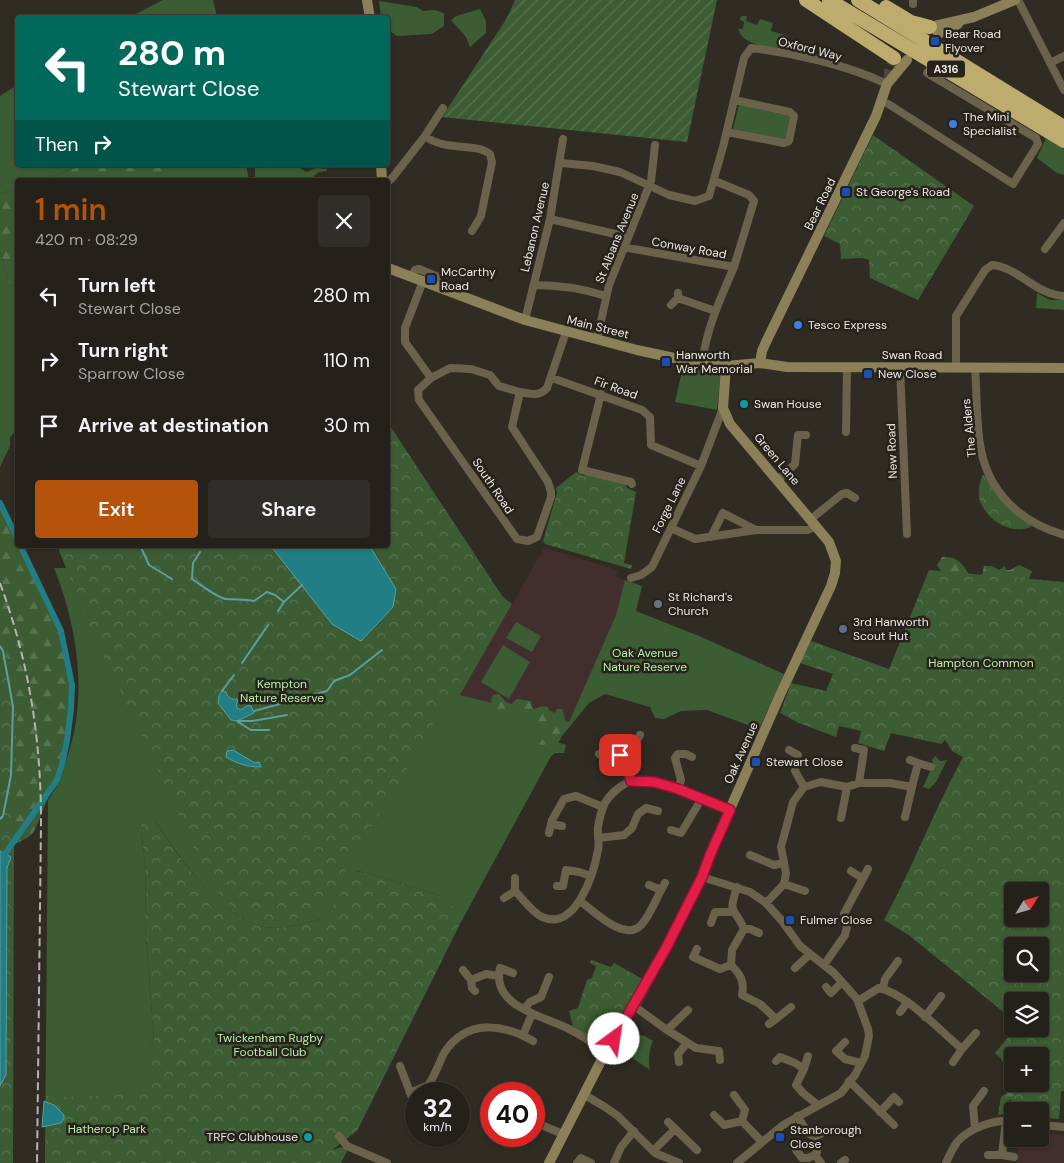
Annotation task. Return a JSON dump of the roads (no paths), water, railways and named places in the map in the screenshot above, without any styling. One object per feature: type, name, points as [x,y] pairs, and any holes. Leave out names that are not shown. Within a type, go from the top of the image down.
[{"type":"highway","points":[[806,0],[900,57]]},
{"type":"highway","name":"A316","points":[[829,0],[894,30],[1006,98],[1064,141]]},
{"type":"highway","name":"A316","points":[[858,0],[894,30]]},
{"type":"highway","points":[[875,0],[911,22],[932,30]]},
{"type":"highway","name":"A316","points":[[1006,98],[1064,126]]},
{"type":"street","points":[[367,0],[370,15]]},
{"type":"street","points":[[932,30],[990,11],[1016,0],[1064,90]]},
{"type":"street","name":"Oxford Way","points":[[649,187],[669,195],[695,201],[710,196],[744,58],[751,48],[787,52],[888,82]]},
{"type":"street","points":[[1050,63],[1064,56]]},
{"type":"street","name":"Bear Road","points":[[760,363],[766,342],[876,116],[888,82],[900,57]]},
{"type":"street","points":[[927,73],[1036,138],[1038,144],[1013,184]]},
{"type":"street","points":[[726,132],[784,143],[789,141],[794,116],[790,112],[734,100]]},
{"type":"street","points":[[882,101],[1021,190]]},
{"type":"street","points":[[390,180],[425,136],[443,108]]},
{"type":"street","points":[[425,136],[438,144],[484,150],[490,154],[492,162],[480,216],[472,231]]},
{"type":"street","name":"Lebanon Avenue","points":[[526,320],[550,219],[564,139]]},
{"type":"street","name":"St Albans Avenue","points":[[597,339],[606,296],[623,247],[649,187],[655,145]]},
{"type":"street","points":[[561,163],[593,166],[620,172],[649,187]]},
{"type":"street","points":[[715,181],[749,195],[754,201],[734,267]]},
{"type":"street","points":[[550,219],[628,237]]},
{"type":"street","points":[[1045,248],[1064,223]]},
{"type":"street","name":"Conway Road","points":[[623,247],[734,267],[704,342],[702,364]]},
{"type":"street","points":[[956,368],[956,316],[984,270],[992,265],[1002,266],[1048,293],[1064,296]]},
{"type":"street","name":"Main Street","points":[[390,269],[526,320],[566,332],[702,364],[726,366],[760,363]]},
{"type":"street","points":[[411,277],[415,270],[419,269],[436,276],[435,286]]},
{"type":"street","points":[[423,281],[405,328],[405,342],[431,378],[450,368],[471,369],[490,375],[498,386],[536,395],[543,393],[552,378],[566,332]]},
{"type":"street","points":[[534,285],[559,285],[583,288],[606,296]]},
{"type":"street","points":[[671,305],[678,296],[715,311]]},
{"type":"street","name":"Swan Road","points":[[760,363],[782,367],[1064,368]]},
{"type":"street","name":"Green Lane","points":[[726,366],[723,408],[730,424],[814,522],[829,542],[836,561]]},
{"type":"street","points":[[846,432],[847,367]]},
{"type":"street","name":"New Road","points":[[900,367],[906,534]]},
{"type":"street","name":"The Alders","points":[[975,367],[980,445],[986,468],[994,484],[1018,513],[1038,526],[1064,535]]},
{"type":"street","name":"South Road","points":[[431,378],[418,390],[419,400],[517,539],[528,541],[537,537],[551,492],[548,482],[512,427],[520,392]]},
{"type":"street","name":"Fir Road","points":[[552,378],[642,410],[650,417],[651,445],[700,466]]},
{"type":"street","points":[[601,394],[582,470],[631,482],[632,484]]},
{"type":"street","name":"Forge Lane","points":[[631,578],[641,575],[652,567],[700,466],[723,408]]},
{"type":"street","points":[[715,431],[730,424]]},
{"type":"street","points":[[788,434],[806,435]]},
{"type":"street","points":[[778,480],[795,464],[798,435]]},
{"type":"street","points":[[671,528],[695,539],[756,530],[808,530],[842,494],[847,493],[856,498]]},
{"type":"street","points":[[711,537],[723,513],[756,530]]},
{"type":"street","name":"Oak Avenue","points":[[549,1163],[606,1051],[634,1006],[702,877],[780,695],[831,586],[836,561]]},
{"type":"street","points":[[621,756],[625,749],[636,743],[640,734]]},
{"type":"street","points":[[600,754],[608,746],[621,756],[626,762],[631,781]]},
{"type":"street","points":[[855,748],[864,750],[859,783]]},
{"type":"street","points":[[789,750],[798,755],[795,772],[804,787]]},
{"type":"street","points":[[678,789],[681,780],[675,758],[678,754],[686,754],[692,757]]},
{"type":"street","points":[[910,760],[930,767]]},
{"type":"street","points":[[905,817],[918,763]]},
{"type":"street","points":[[515,878],[515,891],[523,901],[542,917],[554,919],[568,914],[580,901],[591,876],[599,847],[598,828],[603,807],[613,792],[631,781],[654,782],[678,789],[730,810]]},
{"type":"street","points":[[766,903],[784,884],[786,872],[781,848],[787,822],[796,797],[804,787],[821,782],[847,787],[859,783],[890,783],[912,787]]},
{"type":"street","points":[[841,818],[847,787]]},
{"type":"street","points":[[549,833],[551,824],[564,799],[576,796],[603,807]]},
{"type":"street","points":[[671,830],[681,833],[702,798]]},
{"type":"street","points":[[598,838],[624,835],[632,828],[638,814],[646,808],[658,811]]},
{"type":"street","points":[[551,824],[562,826]]},
{"type":"street","points":[[750,854],[774,865],[784,863]]},
{"type":"street","points":[[824,965],[846,935],[847,926],[844,914],[868,869]]},
{"type":"street","points":[[557,886],[563,886],[563,870],[591,876]]},
{"type":"street","points":[[851,872],[862,878]]},
{"type":"street","points":[[702,877],[750,892],[766,903],[800,946],[842,982],[858,1001],[865,1016],[868,1036],[865,1056],[855,1075],[841,1093],[797,1116],[737,1163]]},
{"type":"street","points":[[784,884],[805,891]]},
{"type":"street","points":[[580,901],[618,928],[626,931],[634,930],[641,926],[663,887],[649,885]]},
{"type":"street","points":[[737,887],[733,899],[732,912],[744,929]]},
{"type":"street","points":[[504,898],[515,891]]},
{"type":"street","points":[[711,923],[714,912],[732,912]]},
{"type":"street","points":[[744,929],[760,933]]},
{"type":"street","points":[[744,929],[732,950],[731,965],[739,973],[743,982],[742,995],[760,1004],[773,1022],[791,1007]]},
{"type":"street","points":[[697,949],[691,961],[720,970],[731,965]]},
{"type":"street","points":[[796,968],[810,954]]},
{"type":"street","points":[[883,988],[885,979],[898,962]]},
{"type":"street","points":[[513,973],[500,968],[498,976],[501,990],[513,1003],[532,1014],[569,1029],[606,1051]]},
{"type":"street","points":[[463,970],[471,980],[472,988],[475,991]]},
{"type":"street","points":[[471,980],[486,974],[498,976]]},
{"type":"street","points":[[524,1009],[530,1002],[542,997],[550,987],[549,977]]},
{"type":"street","points":[[831,992],[842,982]]},
{"type":"street","points":[[858,1001],[879,988],[895,993],[962,1049]]},
{"type":"street","points":[[925,1017],[941,996]]},
{"type":"street","points":[[900,1012],[908,1002]]},
{"type":"street","points":[[634,1006],[696,1048],[721,1053]]},
{"type":"street","points":[[667,1030],[688,1010]]},
{"type":"street","points":[[523,1035],[532,1014]]},
{"type":"street","points":[[430,1082],[452,1043],[474,1028],[494,1027],[523,1035],[533,1041]]},
{"type":"street","points":[[953,1062],[976,1033]]},
{"type":"street","points":[[844,1042],[836,1051],[845,1059],[861,1063]]},
{"type":"street","points":[[679,1062],[678,1054],[687,1043]]},
{"type":"street","points":[[808,1056],[796,1085],[818,1105]]},
{"type":"street","points":[[776,1061],[780,1057],[804,1069]]},
{"type":"street","points":[[400,1066],[406,1082]]},
{"type":"street","points":[[849,1081],[894,1125]]},
{"type":"street","points":[[975,1128],[973,1106],[984,1091]]},
{"type":"street","points":[[880,1112],[896,1099],[887,1092]]},
{"type":"street","points":[[583,1094],[605,1107],[634,1131],[653,1151],[678,1163]]},
{"type":"street","points":[[734,1095],[745,1110],[742,1121]]},
{"type":"street","points":[[714,1115],[724,1125],[742,1121]]},
{"type":"street","points":[[797,1116],[808,1133],[815,1137]]},
{"type":"street","points":[[742,1121],[762,1142]]},
{"type":"street","points":[[668,1122],[696,1150]]},
{"type":"street","points":[[946,1163],[958,1141],[975,1128],[1004,1122]]},
{"type":"street","points":[[1049,1126],[1064,1128]]},
{"type":"street","points":[[545,1127],[563,1134]]},
{"type":"street","points":[[653,1151],[675,1129]]},
{"type":"street","points":[[815,1137],[827,1130]]},
{"type":"street","points":[[614,1163],[621,1147],[634,1131]]},
{"type":"street","points":[[339,1136],[347,1146],[387,1163]]},
{"type":"street","points":[[815,1137],[816,1155],[821,1163]]},
{"type":"street","points":[[1002,1155],[1004,1145]]},
{"type":"street","points":[[796,1150],[802,1158],[816,1155]]},
{"type":"street","points":[[988,1155],[1014,1157]]},
{"type":"street","points":[[577,1163],[580,1158],[590,1163]]},
{"type":"water","points":[[272,548],[371,548],[396,589],[393,607],[361,641],[332,624]]},
{"type":"water","points":[[222,691],[226,692],[230,698],[237,699],[237,708],[241,710],[248,705],[251,706],[254,713],[237,721],[231,720],[218,703],[219,695]]},
{"type":"water","points":[[233,750],[255,763],[259,762],[261,767],[243,765],[226,757],[227,751]]},
{"type":"water","points":[[0,851],[11,857],[7,868],[6,1075],[0,1086]]},
{"type":"water","points":[[44,1101],[54,1105],[64,1115],[61,1123],[42,1127]]},
{"type":"waterway","points":[[0,503],[15,534]]},
{"type":"waterway","points":[[5,854],[57,780],[67,741],[71,709],[72,685],[61,631],[21,548]]},
{"type":"waterway","points":[[141,548],[149,565],[172,579]]},
{"type":"waterway","points":[[200,552],[193,563],[192,579],[213,594],[226,599],[254,601],[267,592],[284,602]]},
{"type":"waterway","points":[[278,611],[284,602],[302,585]]},
{"type":"waterway","points":[[242,663],[268,625]]},
{"type":"waterway","points":[[0,646],[3,651],[13,707],[11,775],[3,816],[0,819]]},
{"type":"waterway","points":[[254,711],[327,691],[334,681],[350,675],[382,650]]},
{"type":"waterway","points":[[222,691],[234,675]]},
{"type":"waterway","points":[[237,721],[252,721],[287,715]]},
{"type":"waterway","points":[[238,722],[251,730],[269,730]]},
{"type":"tunnel","points":[[889,80],[889,71],[894,58]]},
{"type":"railway","points":[[0,583],[19,642],[26,671],[39,760],[41,822],[37,1163]]},
{"type":"place","name":"Bear Road Flyover","points":[[935,41]]},
{"type":"place","name":"The Mini Specialist","points":[[953,124]]},
{"type":"place","name":"St George's Road","points":[[846,192]]},
{"type":"place","name":"McCarthy Road","points":[[431,279]]},
{"type":"place","name":"Tesco Express","points":[[798,325]]},
{"type":"place","name":"Hanworth War Memorial","points":[[666,362]]},
{"type":"place","name":"New Close","points":[[868,374]]},
{"type":"place","name":"Swan House","points":[[744,404]]},
{"type":"place","name":"St Richard's Church","points":[[658,604]]},
{"type":"place","name":"3rd Hanworth Scout Hut","points":[[843,629]]},
{"type":"place","name":"Stewart Close","points":[[756,762]]},
{"type":"place","name":"Fulmer Close","points":[[790,920]]},
{"type":"place","name":"TRFC Clubhouse","points":[[308,1137]]},
{"type":"place","name":"Stanborough Close","points":[[780,1137]]},
{"type":"park label","name":"Oak Avenue Nature Reserve","points":[[645,660]]},
{"type":"park label","name":"Hampton Common","points":[[981,663]]},
{"type":"park label","name":"Kempton Nature Reserve","points":[[282,691]]},
{"type":"park label","name":"Twickenham Rugby Football Club","points":[[270,1045]]},
{"type":"park label","name":"Hatherop Park","points":[[107,1129]]}]
